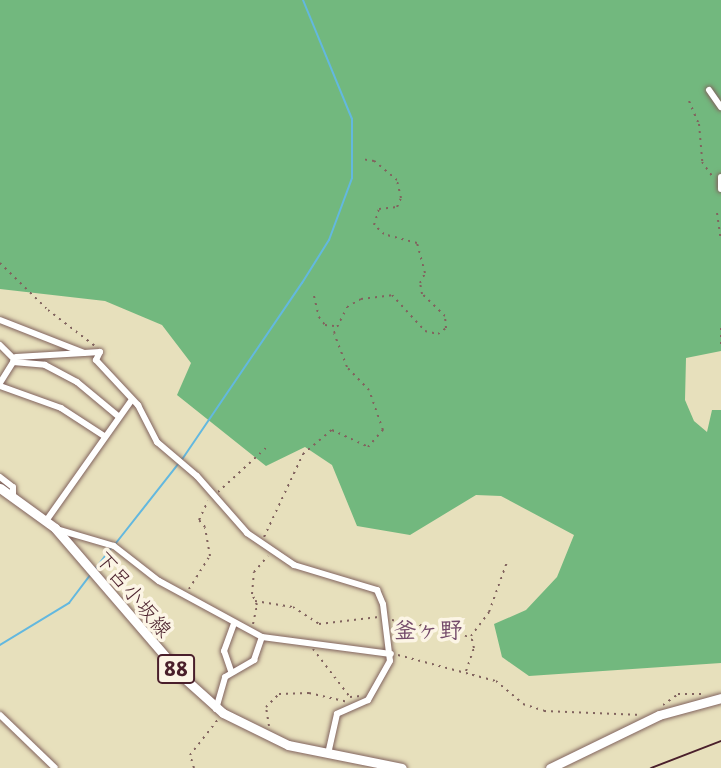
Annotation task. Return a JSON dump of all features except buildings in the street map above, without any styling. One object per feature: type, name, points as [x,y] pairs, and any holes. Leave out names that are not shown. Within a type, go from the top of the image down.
[{"type":"main road","name":"下呂小坂線","points":[[0,488],[55,528],[184,678],[219,711],[267,737],[328,754],[402,768]]},
{"type":"main road","points":[[551,768],[659,715],[721,698]]},
{"type":"street","points":[[709,90],[721,107]]},
{"type":"street","points":[[720,178],[721,189]]},
{"type":"street","points":[[0,320],[84,353]]},
{"type":"street","points":[[0,345],[14,359],[58,369],[118,416]]},
{"type":"street","points":[[14,359],[100,352]]},
{"type":"street","points":[[100,352],[96,360],[178,464],[214,495],[271,553],[309,570],[369,585],[381,595],[391,654],[373,694],[351,709],[337,714],[328,754]]},
{"type":"street","points":[[14,359],[0,385],[61,408],[104,436]]},
{"type":"street","points":[[46,521],[131,401]]},
{"type":"street","points":[[0,477],[13,487],[13,495]]},
{"type":"street","points":[[55,528],[114,546],[186,596],[261,637],[310,646],[391,654]]},
{"type":"street","points":[[231,671],[224,651],[234,624]]},
{"type":"street","points":[[219,711],[223,680],[231,671],[254,660],[261,637]]},
{"type":"street","points":[[0,715],[55,768]]},
{"type":"path","points":[[689,101],[699,124],[702,165],[720,178]]},
{"type":"path","points":[[335,326],[355,302],[392,295],[425,331],[438,334],[446,328],[445,316],[422,294],[420,283],[425,273],[417,243],[384,234],[374,225],[379,209],[397,207],[401,198],[397,180],[374,161],[362,159]]},
{"type":"path","points":[[717,212],[721,241]]},
{"type":"path","points":[[0,263],[100,352]]},
{"type":"path","points":[[314,296],[319,317],[325,324],[335,326]]},
{"type":"path","points":[[261,544],[303,454],[332,430],[368,447],[383,430],[369,390],[347,367],[335,326]]},
{"type":"path","points":[[721,328],[721,345]]},
{"type":"path","points":[[186,596],[209,554],[205,527],[199,520],[214,495],[268,446]]},
{"type":"path","points":[[253,633],[254,572],[271,553]]},
{"type":"path","points":[[466,672],[474,648],[472,639],[489,612],[507,562]]},
{"type":"path","points":[[255,601],[293,607],[319,624],[386,619],[459,632],[472,639]]},
{"type":"path","points":[[310,646],[350,697],[373,694]]},
{"type":"path","points":[[391,654],[496,681],[523,704],[544,710],[647,713]]},
{"type":"path","points":[[655,709],[686,692],[707,694],[710,700]]},
{"type":"path","points":[[267,737],[265,707],[279,694],[346,700],[351,709]]},
{"type":"path","points":[[194,768],[190,755],[219,711]]},
{"type":"green space","points":[[0,0],[721,0],[721,351],[686,358],[685,400],[694,421],[707,432],[712,410],[721,410],[721,663],[529,676],[502,657],[494,624],[526,610],[557,577],[574,535],[501,496],[476,495],[410,535],[357,526],[332,465],[305,447],[266,466],[177,395],[191,363],[162,325],[105,301],[0,289]]},
{"type":"waterway","points":[[116,543],[183,458],[302,283],[329,240],[352,178],[352,119],[303,0]]},
{"type":"waterway","points":[[96,568],[112,547]]},
{"type":"waterway","points":[[0,645],[69,603],[90,575]]},
{"type":"railway","points":[[651,768],[721,741]]},
{"type":"district","name":"釜ヶ野","points":[[428,629]]}]
